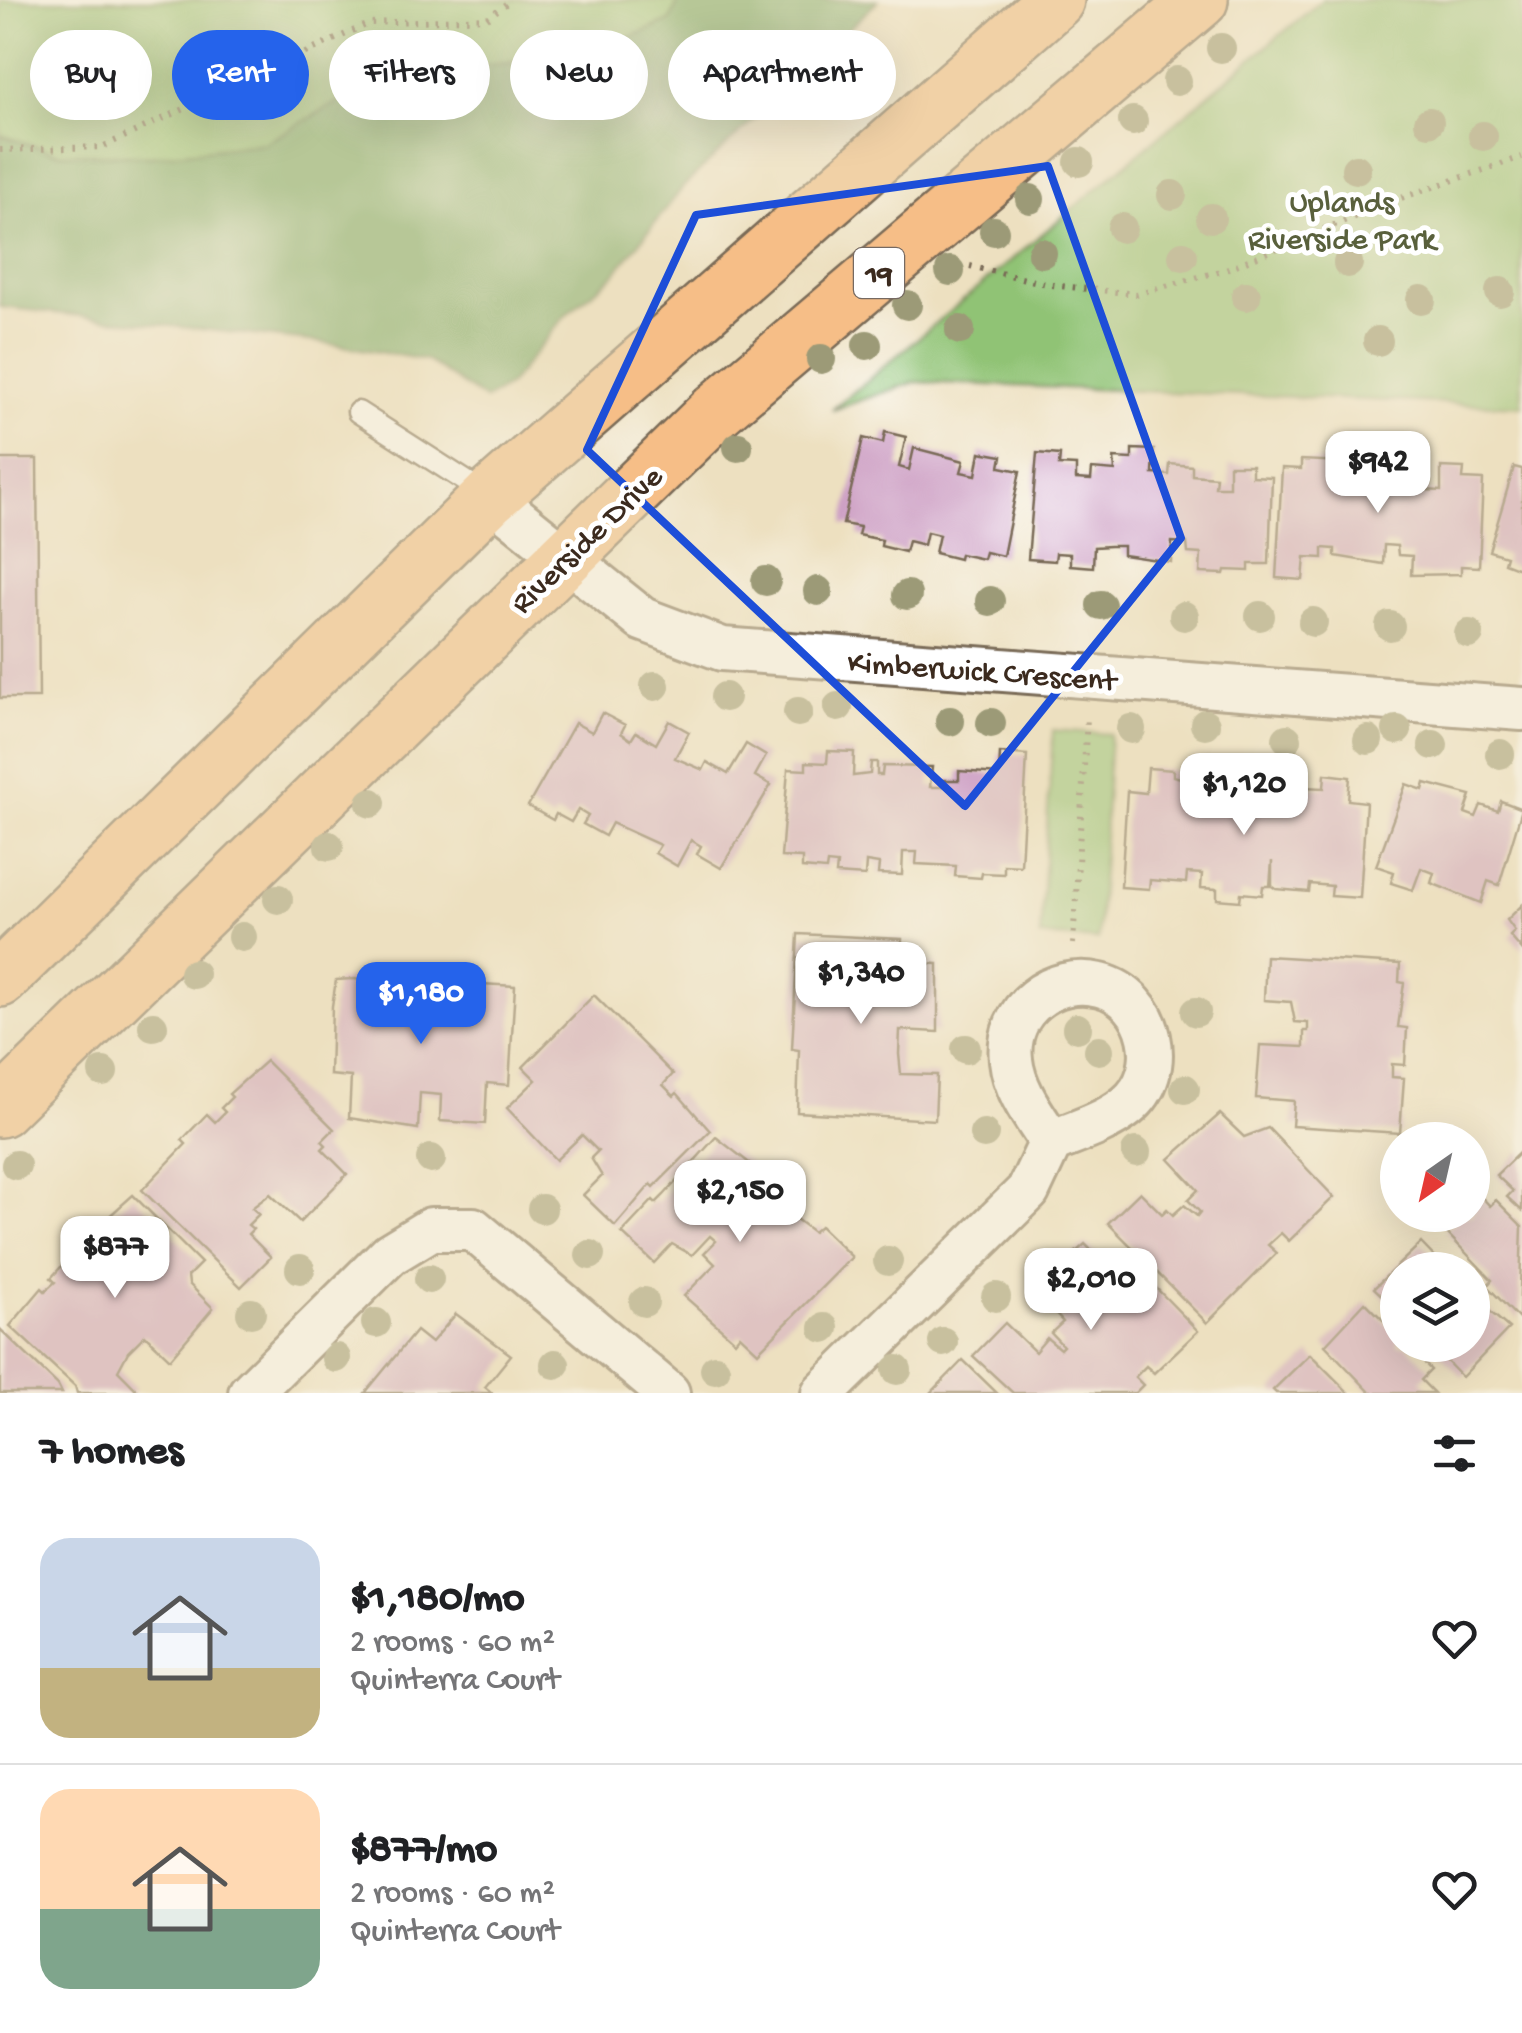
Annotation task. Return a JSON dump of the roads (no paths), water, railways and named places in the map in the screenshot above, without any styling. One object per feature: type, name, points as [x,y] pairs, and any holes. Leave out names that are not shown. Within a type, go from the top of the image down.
[{"type":"main road","points":[[0,979],[490,497],[1056,0]]},
{"type":"main road","name":"Riverside Drive","points":[[0,1109],[717,410],[1200,0]]},
{"type":"street","name":"Kimberwick Crescent","points":[[490,497],[642,619],[722,649],[1522,709]]},
{"type":"street","points":[[823,1393],[1028,1191],[1051,1142],[1129,1105],[1150,1070],[1152,1046],[1145,1022],[1131,1003],[1104,985],[1080,982],[1055,986],[1034,999],[1012,1035],[1010,1059],[1017,1083],[1051,1142]]},
{"type":"street","points":[[250,1393],[390,1254],[431,1229],[473,1229],[668,1393]]},
{"type":"lane","points":[[358,412],[490,497]]},
{"type":"park label","name":"Uplands Riverside Park","points":[[1342,218]]}]
